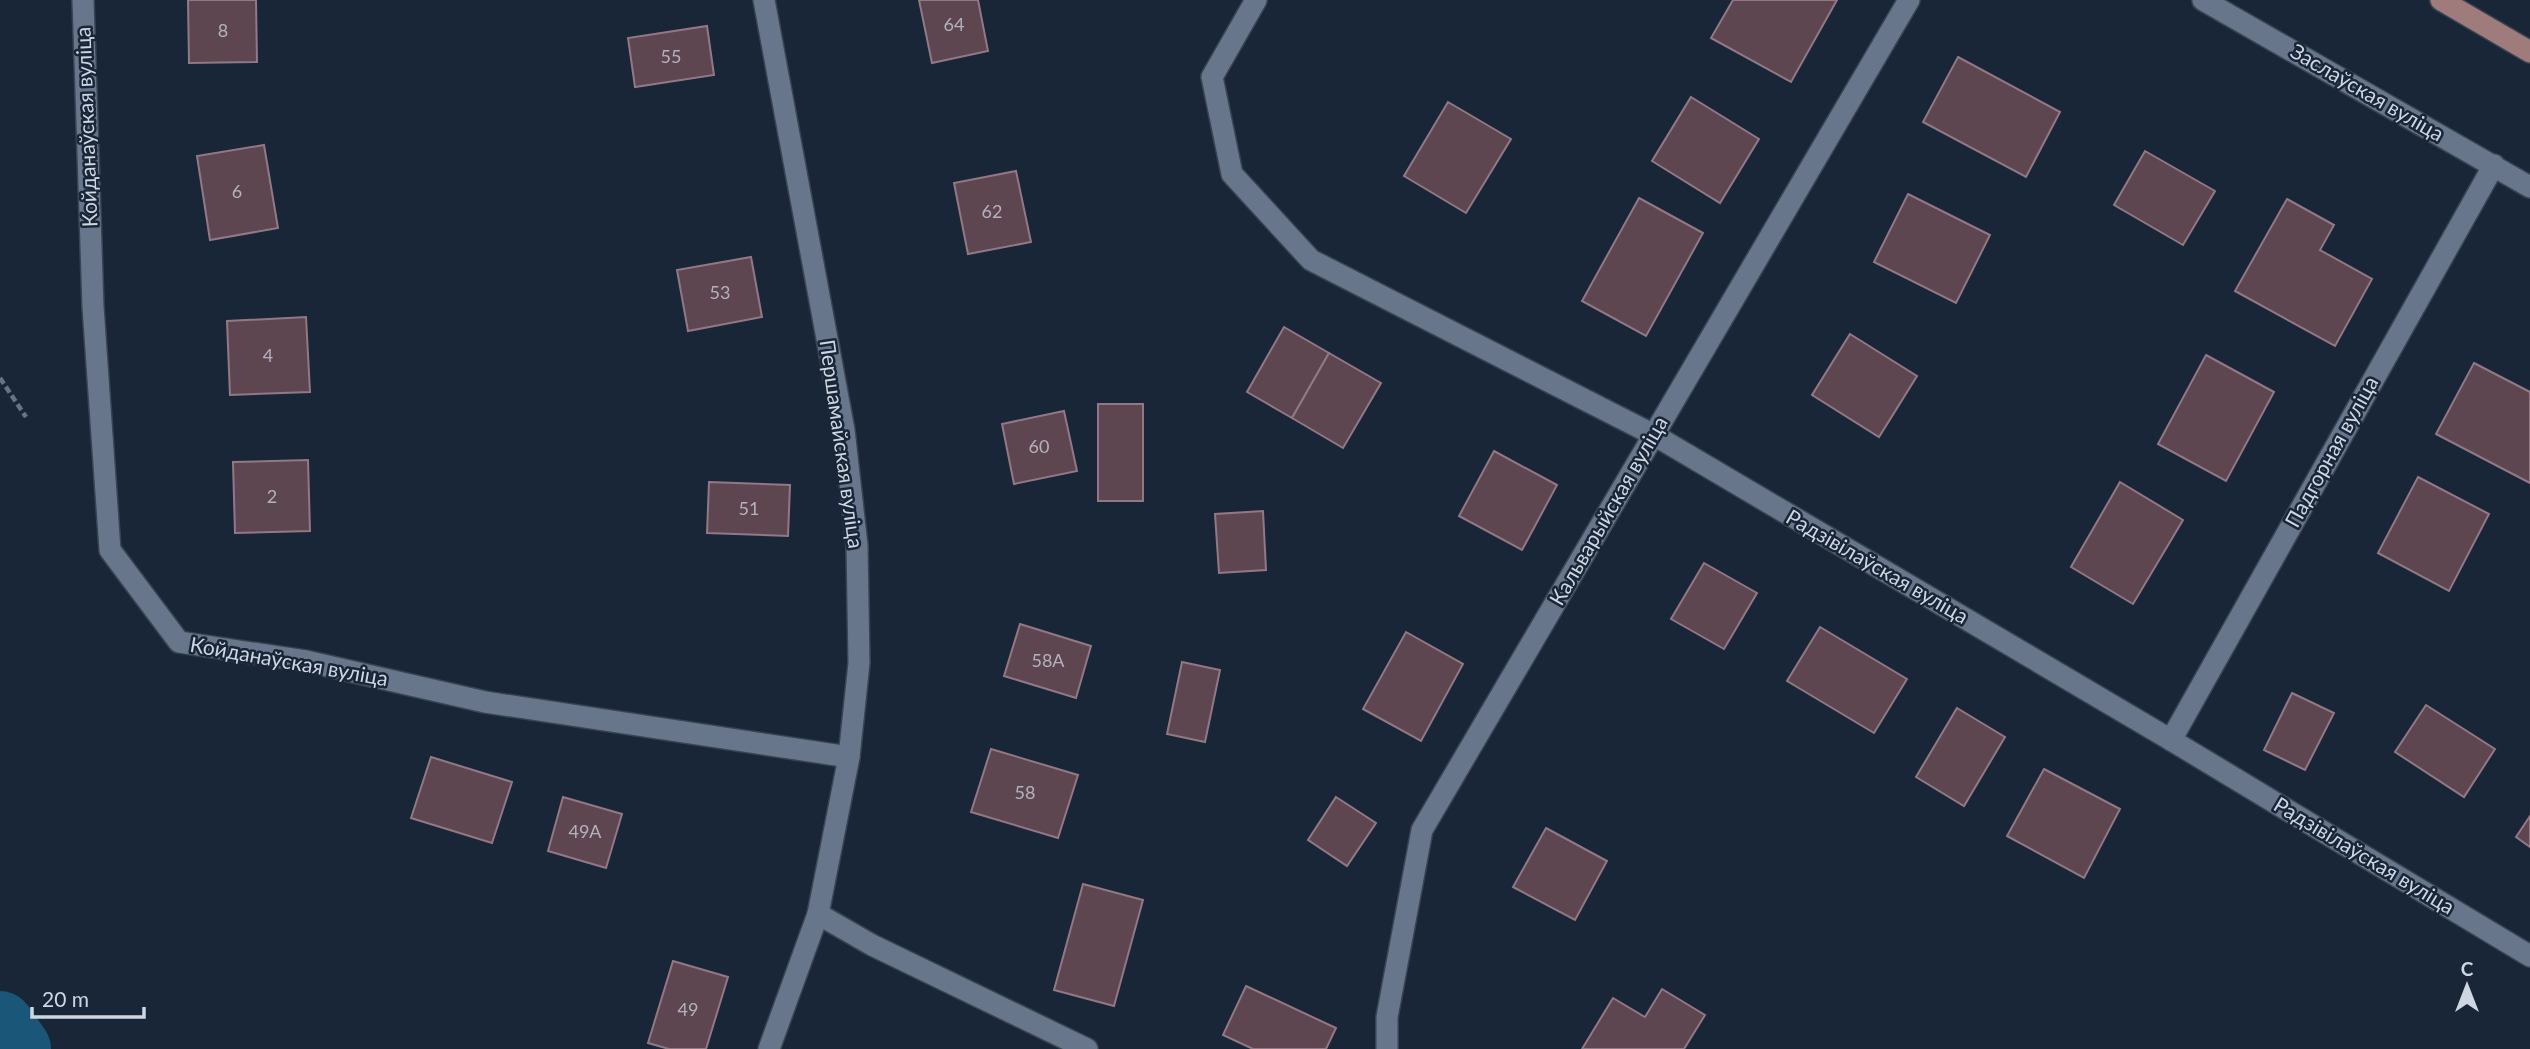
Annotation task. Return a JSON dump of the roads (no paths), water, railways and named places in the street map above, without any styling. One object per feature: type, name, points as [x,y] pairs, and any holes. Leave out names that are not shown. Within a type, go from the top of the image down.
[{"type":"main road","points":[[2441,0],[2530,52]]},
{"type":"street","name":"Койданаўская вуліца","points":[[83,0],[93,307],[110,550],[179,642],[306,661],[485,702],[849,757]]},
{"type":"street","name":"Першамайская вуліца","points":[[764,0],[844,430],[857,545],[859,663],[849,757],[818,914],[769,1049]]},
{"type":"street","name":"Радзівілаўская вуліца","points":[[1256,0],[1212,77],[1232,174],[1311,260],[1654,435],[2171,740],[2530,956]]},
{"type":"street","name":"Кальварыйская вуліца","points":[[1387,1049],[1387,1017],[1422,830],[1909,0]]},
{"type":"street","name":"Заслаўская вуліца","points":[[2203,0],[2530,187]]},
{"type":"street","name":"Падгорная вуліца","points":[[2171,740],[2494,165]]},
{"type":"street","points":[[818,914],[872,946],[1087,1049]]},
{"type":"waterway","points":[[0,1025],[17,1049]]}]
